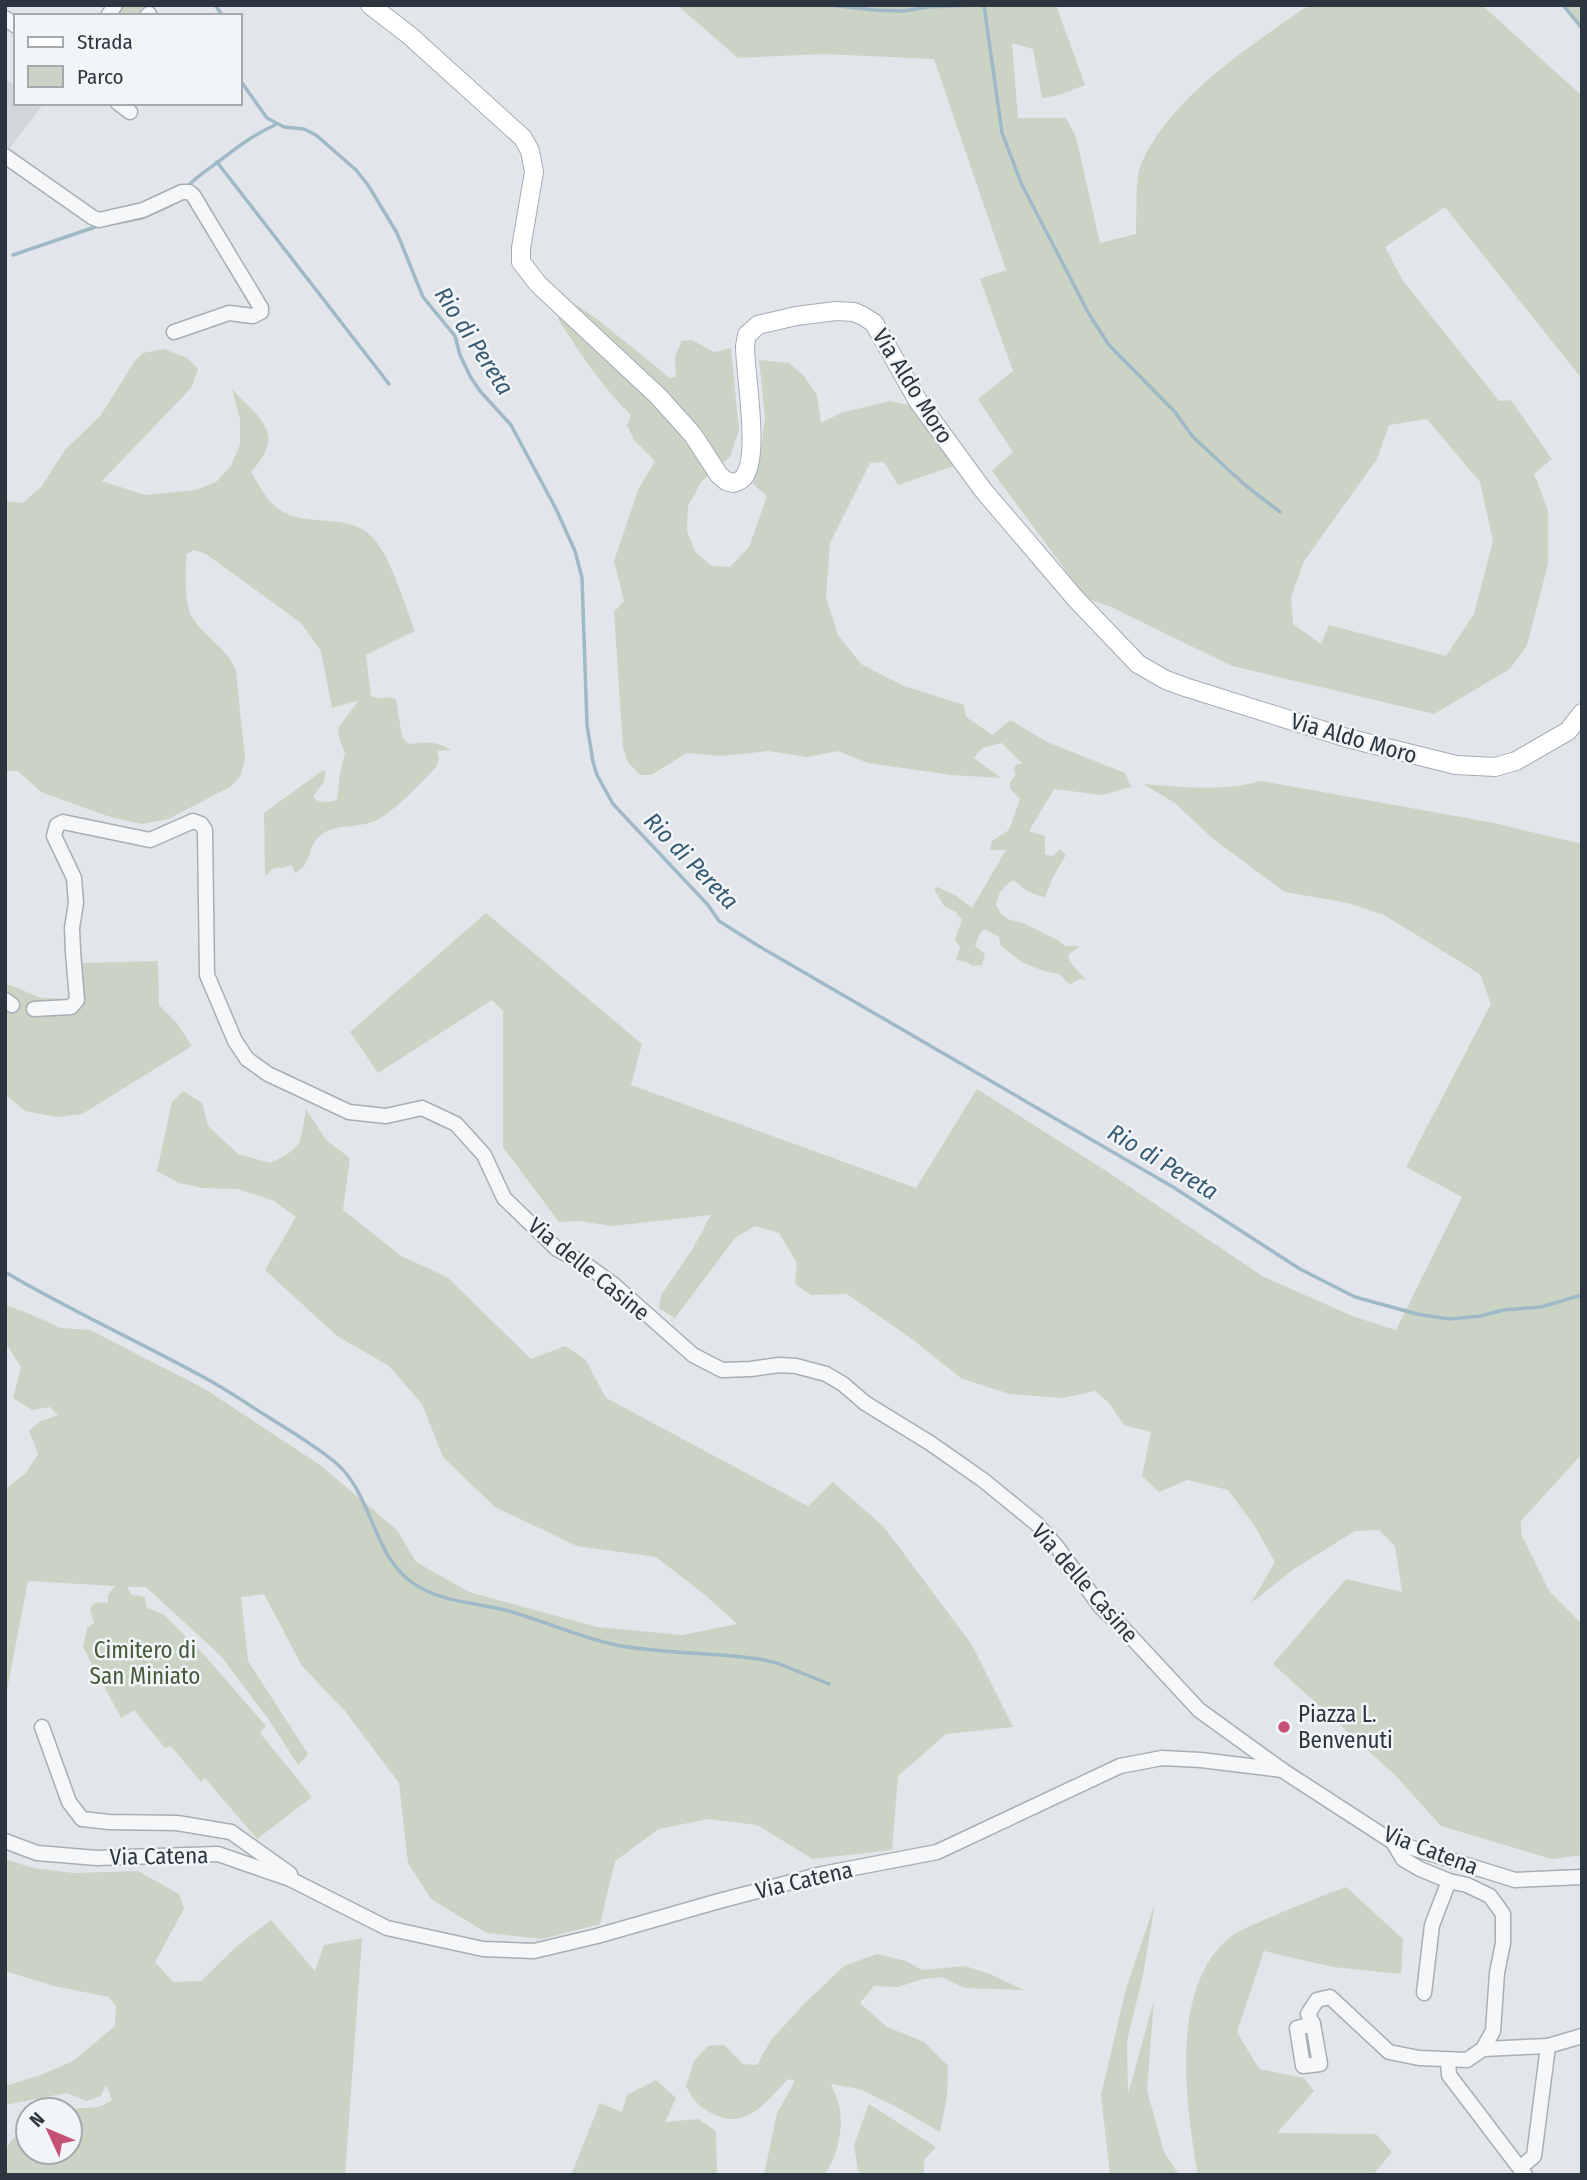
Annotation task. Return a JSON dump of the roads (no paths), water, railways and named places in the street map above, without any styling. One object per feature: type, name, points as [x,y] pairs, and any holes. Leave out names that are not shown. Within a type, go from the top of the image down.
[{"type":"main road","name":"Via Aldo Moro","points":[[370,5],[409,35],[523,138],[530,151],[534,172],[521,262],[538,284],[683,422],[712,467],[726,481],[739,481],[744,477],[749,464],[752,438],[745,346],[751,329],[796,316],[836,311],[854,312],[874,323],[918,401],[983,490],[1075,598],[1138,664],[1153,673],[1185,687],[1347,738],[1473,767],[1495,767],[1516,761],[1568,732],[1582,713]]},
{"type":"street","points":[[5,156],[99,220],[143,210],[183,192],[193,195],[240,270],[261,312],[253,316],[229,313],[174,332]]},
{"type":"street","name":"Via delle Casine","points":[[34,1009],[71,1007],[77,1000],[72,952],[76,903],[74,878],[54,836],[57,825],[64,822],[150,840],[194,821],[201,824],[205,830],[207,975],[235,1041],[247,1059],[268,1074],[349,1112],[386,1116],[422,1108],[456,1124],[484,1155],[504,1198],[557,1249],[614,1284],[693,1355],[722,1370],[779,1365],[796,1366],[826,1374],[843,1384],[865,1403],[930,1443],[983,1480],[1037,1524],[1100,1606],[1199,1710],[1282,1770]]},
{"type":"street","points":[[42,1727],[69,1802],[82,1819],[177,1824],[231,1832],[312,1889]]},
{"type":"street","name":"Via Catena","points":[[5,1841],[37,1853],[97,1858],[218,1854],[290,1879],[387,1928],[483,1948],[534,1951],[822,1874],[937,1852],[1120,1766],[1162,1758],[1282,1770],[1393,1842],[1515,1880],[1582,1877]]},
{"type":"street","points":[[1313,2024],[1308,2014],[1318,2000],[1330,1997],[1389,2052],[1448,2060],[1466,2060],[1483,2049],[1493,2031],[1497,1973],[1503,1943],[1503,1914],[1490,1896],[1420,1869],[1403,1859],[1393,1842]]},
{"type":"street","points":[[1424,1993],[1432,1925],[1449,1881]]},
{"type":"street","points":[[1483,2049],[1548,2046],[1582,2036]]},
{"type":"street","points":[[1448,2060],[1449,2075],[1522,2172],[1534,2156],[1548,2046]]},
{"type":"waterway","name":"Rio di Pereta","points":[[215,5],[222,14]]},
{"type":"waterway","points":[[830,5],[904,11],[973,5]]},
{"type":"waterway","points":[[984,5],[1002,133],[1022,185],[1089,314],[1109,345],[1175,412],[1193,437],[1245,485],[1280,512]]},
{"type":"waterway","points":[[1563,5],[1582,28]]},
{"type":"waterway","name":"Rio di Pereta","points":[[242,83],[267,118],[284,127],[304,129],[316,135],[356,170],[368,185],[397,233],[423,297],[455,336],[470,376],[511,425],[556,509],[575,551],[582,578],[587,725],[597,775],[613,804],[708,905],[719,921],[1173,1187],[1300,1269],[1355,1297],[1417,1314],[1449,1319],[1541,1307],[1582,1295]]},
{"type":"waterway","points":[[187,187],[238,147],[275,125]]},
{"type":"waterway","points":[[217,162],[389,384]]},
{"type":"waterway","points":[[115,223],[142,218],[171,205]]},
{"type":"waterway","points":[[13,255],[101,225]]},
{"type":"waterway","points":[[5,1272],[214,1383],[327,1455],[348,1476],[358,1492],[392,1561],[404,1576],[419,1587],[450,1599],[505,1610],[616,1645],[759,1659],[777,1663],[829,1684]]},
{"type":"place","name":"Piazza L. Benvenuti","points":[[1284,1727]]},
{"type":"park label","name":"Cimitero di San Miniato","points":[[145,1663]]}]
